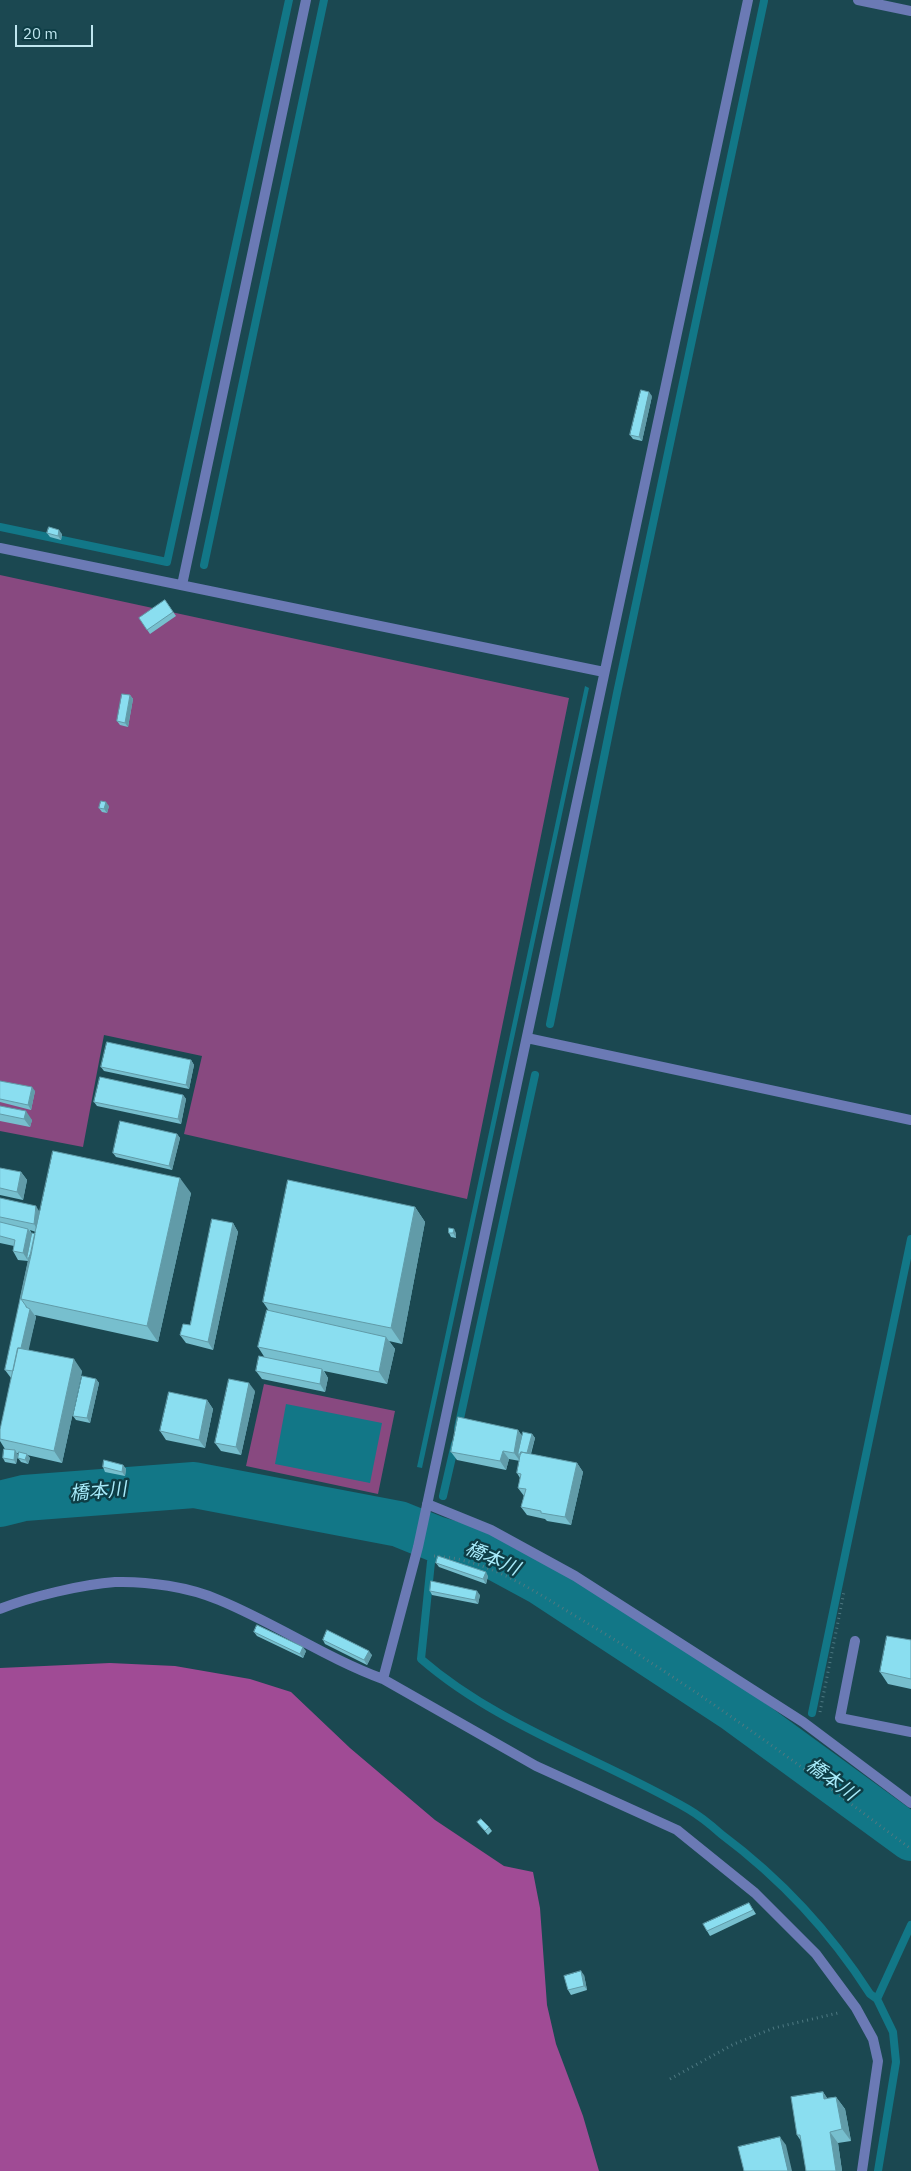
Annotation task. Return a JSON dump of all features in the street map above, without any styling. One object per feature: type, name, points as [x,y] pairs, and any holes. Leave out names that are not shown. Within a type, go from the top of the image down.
[{"type":"street","points":[[182,585],[306,0]]},
{"type":"street","points":[[383,1679],[418,1551],[748,0]]},
{"type":"street","points":[[858,0],[911,12]]},
{"type":"street","points":[[0,548],[604,672]]},
{"type":"street","points":[[527,1038],[911,1120]]},
{"type":"street","points":[[426,1509],[491,1530],[575,1576],[812,1729],[911,1803]]},
{"type":"street","points":[[0,1609],[58,1593],[115,1582],[166,1586],[219,1600],[357,1670],[383,1679],[536,1766],[677,1830],[755,1893],[816,1954],[856,2008],[873,2038],[878,2061],[862,2171]]},
{"type":"street","points":[[855,1641],[840,1718],[911,1732]]},
{"type":"path","points":[[418,1551],[454,1557],[495,1569],[582,1620],[717,1706],[821,1780],[911,1849]]},
{"type":"path","points":[[812,1729],[819,1716],[844,1592]]},
{"type":"path","points":[[670,2080],[734,2044],[774,2028],[856,2008]]},
{"type":"shaded area","points":[[0,575],[569,698],[467,1199],[184,1134],[202,1056],[104,1035],[83,1147],[0,1131]]},
{"type":"shaded area","points":[[264,1384],[395,1411],[378,1494],[246,1466]]},
{"type":"shaded area","points":[[110,1663],[175,1666],[250,1679],[291,1692],[350,1748],[435,1820],[504,1866],[533,1872],[540,1908],[547,2005],[556,2044],[583,2116],[599,2171],[0,2171],[0,1668]]},
{"type":"water","points":[[585,686],[589,688],[422,1468],[417,1467]]},
{"type":"water","points":[[286,1404],[382,1423],[370,1483],[275,1464]]},
{"type":"building","points":[[641,390],[649,392],[639,437],[630,435]]},
{"type":"building","points":[[49,527],[59,530],[58,536],[47,533]]},
{"type":"building","points":[[165,600],[173,612],[147,630],[139,618]]},
{"type":"building","points":[[122,694],[130,695],[125,723],[117,721]]},
{"type":"building","points":[[101,801],[106,802],[104,809],[99,808]]},
{"type":"building","points":[[107,1042],[191,1060],[186,1085],[101,1067]]},
{"type":"building","points":[[100,1077],[183,1095],[178,1119],[94,1102]]},
{"type":"building","points":[[0,1081],[32,1087],[28,1105],[0,1099]]},
{"type":"building","points":[[0,1106],[26,1111],[24,1119],[0,1114]]},
{"type":"building","points":[[120,1121],[177,1134],[169,1166],[113,1153]]},
{"type":"building","points":[[53,1151],[180,1178],[147,1326],[21,1299]]},
{"type":"building","points":[[0,1168],[21,1172],[17,1192],[0,1188]]},
{"type":"building","points":[[288,1180],[415,1207],[391,1328],[263,1302]]},
{"type":"building","points":[[0,1198],[36,1206],[34,1224],[0,1217]]},
{"type":"building","points":[[212,1219],[233,1223],[208,1342],[180,1335],[183,1324],[190,1325]]},
{"type":"building","points":[[0,1222],[28,1229],[23,1253],[13,1251],[15,1240],[0,1236]]},
{"type":"building","points":[[449,1228],[454,1229],[453,1233],[449,1233]]},
{"type":"building","points":[[32,1233],[35,1234],[31,1255],[27,1258]]},
{"type":"building","points":[[30,1255],[21,1299],[26,1307],[30,1309],[21,1348],[18,1348],[13,1371],[5,1370]]},
{"type":"building","points":[[267,1310],[386,1337],[379,1372],[258,1347]]},
{"type":"building","points":[[18,1348],[74,1359],[54,1451],[0,1439],[0,1430]]},
{"type":"building","points":[[259,1356],[322,1369],[320,1384],[256,1371]]},
{"type":"building","points":[[82,1376],[96,1379],[87,1418],[73,1416]]},
{"type":"building","points":[[229,1379],[249,1383],[236,1447],[215,1443]]},
{"type":"building","points":[[169,1392],[207,1400],[199,1440],[160,1431]]},
{"type":"building","points":[[458,1417],[518,1430],[514,1453],[503,1451],[500,1461],[451,1452]]},
{"type":"building","points":[[523,1432],[532,1434],[527,1453],[521,1452],[521,1454],[518,1454]]},
{"type":"building","points":[[4,1449],[15,1450],[14,1460],[3,1458]]},
{"type":"building","points":[[19,1452],[27,1454],[25,1460],[18,1458]]},
{"type":"building","points":[[521,1452],[577,1463],[565,1517],[521,1507],[526,1489],[518,1488],[521,1474],[517,1473]]},
{"type":"building","points":[[104,1460],[123,1465],[122,1472],[103,1467]]},
{"type":"building","points":[[438,1556],[486,1572],[483,1579],[436,1563]]},
{"type":"building","points":[[431,1581],[477,1591],[475,1600],[430,1591]]},
{"type":"building","points":[[257,1625],[303,1647],[300,1654],[254,1632]]},
{"type":"building","points":[[327,1630],[369,1651],[364,1660],[323,1640]]},
{"type":"building","points":[[887,1636],[911,1640],[911,1679],[880,1672]]},
{"type":"building","points":[[481,1819],[489,1827],[485,1831],[477,1822]]},
{"type":"building","points":[[749,1903],[753,1910],[707,1931],[703,1924]]},
{"type":"building","points":[[581,1971],[584,1986],[568,1990],[564,1976]]},
{"type":"building","points":[[823,2092],[824,2099],[836,2097],[842,2129],[830,2132],[836,2171],[806,2171],[800,2135],[797,2135],[791,2097]]},
{"type":"building","points":[[780,2137],[788,2171],[744,2171],[738,2147]]},
{"type":"waterway","points":[[0,527],[167,562],[289,0]]},
{"type":"waterway","points":[[204,565],[324,0]]},
{"type":"waterway","points":[[550,1024],[617,693],[764,1]]},
{"type":"waterway","points":[[458,1428],[535,1075]]},
{"type":"waterway","points":[[812,1713],[911,1239]]},
{"type":"waterway","points":[[443,1496],[455,1444]]},
{"type":"waterway","name":"橋本川","points":[[0,1504],[24,1498],[194,1485],[399,1524],[436,1539],[493,1556],[541,1582],[733,1708],[911,1838]]},
{"type":"waterway","points":[[431,1562],[421,1659],[451,1683],[483,1704],[550,1740],[620,1773],[688,1809],[701,1818],[743,1851],[784,1888],[839,1949],[870,1994],[877,1999],[893,2032],[896,2062],[878,2171]]},
{"type":"waterway","points":[[877,1999],[911,1925]]}]
